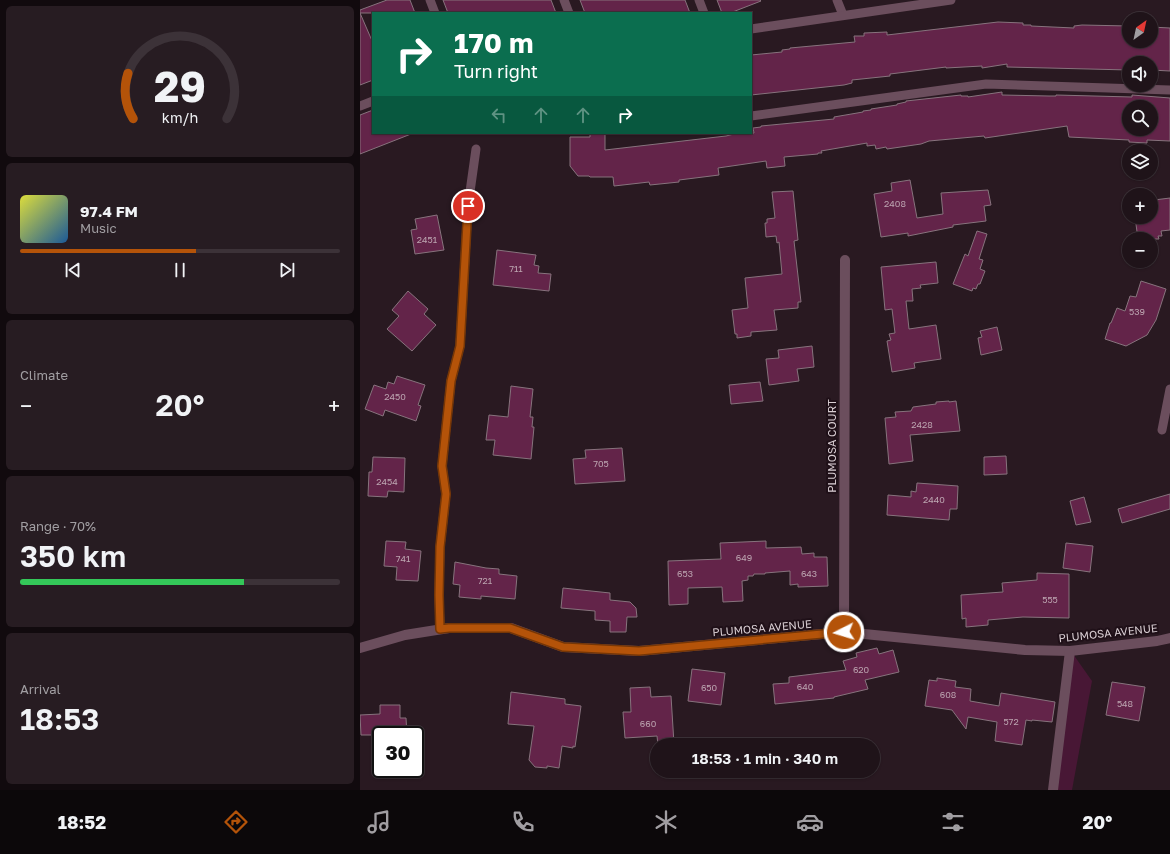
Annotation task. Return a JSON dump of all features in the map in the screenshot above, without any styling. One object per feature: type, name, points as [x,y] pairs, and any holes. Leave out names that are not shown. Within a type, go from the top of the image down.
[{"type":"street","name":"PLUMOSA COURT","points":[[844,632],[845,260]]},
{"type":"street","name":"PLUMOSA AVENUE","points":[[360,648],[405,635],[449,628],[510,628],[563,647],[639,651],[844,632],[1025,650],[1070,651],[1157,641],[1170,638]]},
{"type":"street","points":[[1053,790],[1070,651]]},
{"type":"lane","points":[[430,0],[435,12]]},
{"type":"lane","points":[[564,0],[569,12]]},
{"type":"lane","points":[[699,0],[704,12]]},
{"type":"lane","points":[[837,0],[843,15]]},
{"type":"lane","points":[[752,29],[951,0]]},
{"type":"lane","points":[[752,116],[986,84],[1170,90]]},
{"type":"lane","points":[[360,106],[372,102]]},
{"type":"lane","points":[[440,629],[440,547],[446,494],[442,466],[451,381],[460,346],[468,206],[476,149]]},
{"type":"lane","points":[[1162,430],[1170,388]]},
{"type":"shaded area","points":[[1073,654],[1092,681],[1072,790],[1057,790]]},
{"type":"building","points":[[387,0],[410,0],[415,12],[372,12],[360,13],[360,10]]},
{"type":"building","points":[[443,0],[551,0],[556,12],[448,12]]},
{"type":"building","points":[[580,0],[685,0],[690,12],[585,12]]},
{"type":"building","points":[[717,0],[761,1],[733,12],[722,12]]},
{"type":"building","points":[[360,13],[372,41],[372,80],[360,85]]},
{"type":"building","points":[[998,22],[1023,23],[1023,25],[1031,26],[1074,28],[1074,26],[1082,25],[1122,26],[1122,48],[1158,48],[1158,27],[1170,28],[1170,71],[1158,70],[1158,56],[1122,56],[1122,70],[1007,67],[1007,64],[982,68],[982,66],[946,67],[890,74],[890,76],[852,80],[852,83],[844,85],[752,95],[752,55],[782,52],[782,50],[790,48],[855,42],[854,36],[864,36],[864,33],[887,32],[887,35]]},
{"type":"building","points":[[1002,92],[1002,95],[1132,97],[1132,95],[1170,98],[1170,141],[1147,140],[1147,143],[1129,142],[1129,140],[1069,137],[1067,126],[985,138],[984,136],[929,141],[921,144],[887,149],[886,147],[876,149],[875,145],[867,146],[867,143],[821,151],[822,153],[818,154],[784,157],[785,166],[767,168],[766,161],[718,168],[719,175],[650,185],[649,182],[614,186],[613,177],[578,176],[570,166],[570,137],[590,137],[590,134],[605,134],[605,150],[734,134],[752,134],[754,133],[753,128],[761,126],[834,119],[834,117],[897,105],[906,101],[961,96],[968,97]]},
{"type":"building","points":[[372,110],[372,134],[411,134],[360,154],[360,115]]},
{"type":"building","points":[[910,180],[917,218],[943,214],[941,193],[988,190],[991,205],[984,206],[986,221],[953,225],[953,227],[908,236],[908,233],[881,237],[874,194],[892,191],[891,183]]},
{"type":"building","points":[[793,191],[798,240],[794,241],[801,302],[798,302],[798,308],[774,310],[777,330],[751,332],[751,336],[737,338],[737,334],[735,334],[732,310],[748,308],[745,278],[782,274],[779,242],[777,243],[776,236],[766,237],[765,223],[767,223],[767,219],[775,218],[772,192]]},
{"type":"building","points":[[1170,198],[1170,230],[1161,231],[1162,236],[1158,236],[1158,232],[1137,232],[1136,224],[1158,224],[1158,200]]},
{"type":"building","points":[[437,215],[444,250],[415,254],[411,230],[417,229],[415,219]]},
{"type":"building","points":[[977,231],[987,234],[979,259],[983,260],[980,269],[985,271],[980,284],[978,284],[976,289],[973,288],[972,291],[953,284],[965,254],[968,256]]},
{"type":"building","points":[[497,250],[536,255],[534,265],[539,266],[538,273],[551,274],[549,291],[493,285]]},
{"type":"building","points":[[936,262],[938,283],[920,285],[921,288],[912,289],[913,301],[906,301],[909,329],[936,325],[941,359],[914,363],[915,368],[892,372],[887,341],[891,340],[889,334],[895,333],[892,309],[885,310],[881,267]]},
{"type":"building","points":[[1141,281],[1166,289],[1156,320],[1147,335],[1126,346],[1105,339],[1117,308],[1125,311],[1130,296],[1136,297]]},
{"type":"building","points":[[408,291],[428,309],[424,314],[436,325],[412,351],[387,329],[399,316],[392,310]]},
{"type":"building","points":[[997,327],[1002,350],[981,355],[978,338],[982,337],[980,331]]},
{"type":"building","points":[[812,346],[814,367],[797,369],[799,381],[769,385],[766,359],[779,358],[778,350]]},
{"type":"building","points":[[397,376],[425,385],[418,405],[421,406],[416,421],[385,410],[383,416],[365,409],[374,385],[386,389],[388,382],[394,384]]},
{"type":"building","points":[[760,382],[763,401],[731,404],[729,385]]},
{"type":"building","points":[[511,386],[533,389],[530,417],[533,417],[532,427],[534,427],[531,459],[493,455],[495,440],[486,440],[489,415],[508,417]]},
{"type":"building","points":[[956,401],[960,431],[910,435],[913,461],[889,464],[885,418],[896,417],[895,412],[911,411],[913,407]]},
{"type":"building","points":[[622,448],[625,481],[575,484],[573,459],[586,458],[585,450]]},
{"type":"building","points":[[1006,456],[1007,474],[984,475],[984,457]]},
{"type":"building","points":[[373,457],[405,458],[404,492],[388,491],[387,497],[368,496],[369,472],[372,472]]},
{"type":"building","points":[[917,483],[958,486],[957,509],[950,509],[949,520],[887,515],[888,495],[911,497],[911,491],[916,492]]},
{"type":"building","points":[[1170,494],[1170,509],[1122,523],[1118,509]]},
{"type":"building","points":[[1084,497],[1091,522],[1076,525],[1070,501]]},
{"type":"building","points":[[386,541],[406,542],[405,549],[421,551],[418,581],[396,580],[397,567],[384,566]]},
{"type":"building","points":[[766,541],[766,548],[801,547],[802,554],[814,553],[814,557],[827,557],[828,586],[798,587],[798,584],[790,585],[790,571],[754,574],[753,576],[748,576],[748,580],[742,581],[743,601],[723,602],[722,587],[688,588],[688,604],[669,605],[668,561],[721,559],[720,543]]},
{"type":"building","points":[[1066,543],[1093,546],[1090,572],[1063,568]]},
{"type":"building","points":[[455,562],[499,569],[499,574],[517,576],[515,599],[481,596],[481,599],[459,597],[460,585],[453,584]]},
{"type":"building","points":[[1037,573],[1069,574],[1069,618],[1023,617],[988,620],[988,625],[966,627],[966,618],[962,619],[961,595],[1003,592],[1002,583],[1037,580]]},
{"type":"building","points":[[563,588],[610,593],[610,600],[630,602],[636,608],[637,617],[627,617],[626,632],[610,632],[610,621],[595,620],[595,611],[561,608]]},
{"type":"building","points":[[877,648],[879,654],[893,650],[899,672],[865,680],[868,689],[834,698],[775,704],[773,684],[789,683],[789,677],[846,670],[843,661],[857,657],[856,653]]},
{"type":"building","points":[[692,669],[725,673],[721,705],[688,701]]},
{"type":"building","points":[[937,678],[956,681],[955,687],[971,689],[970,701],[999,706],[1001,693],[1055,702],[1052,722],[1026,720],[1022,745],[995,741],[997,722],[968,717],[966,729],[952,710],[925,706],[929,680],[937,681]]},
{"type":"building","points":[[1112,682],[1145,687],[1139,721],[1106,715]]},
{"type":"building","points":[[650,687],[651,697],[671,696],[674,738],[657,738],[657,736],[625,738],[623,712],[631,712],[630,688]]},
{"type":"building","points":[[511,692],[565,699],[565,704],[581,706],[575,747],[562,746],[559,768],[547,766],[547,768],[535,767],[529,760],[534,726],[508,724]]},
{"type":"building","points":[[380,705],[400,705],[400,718],[406,718],[406,726],[372,726],[372,735],[361,735],[360,715],[380,714]]},
{"type":"route","points":[[468,206],[460,346],[451,381],[442,466],[446,494],[440,547],[440,629],[510,628],[563,647],[639,651],[844,632]]}]
